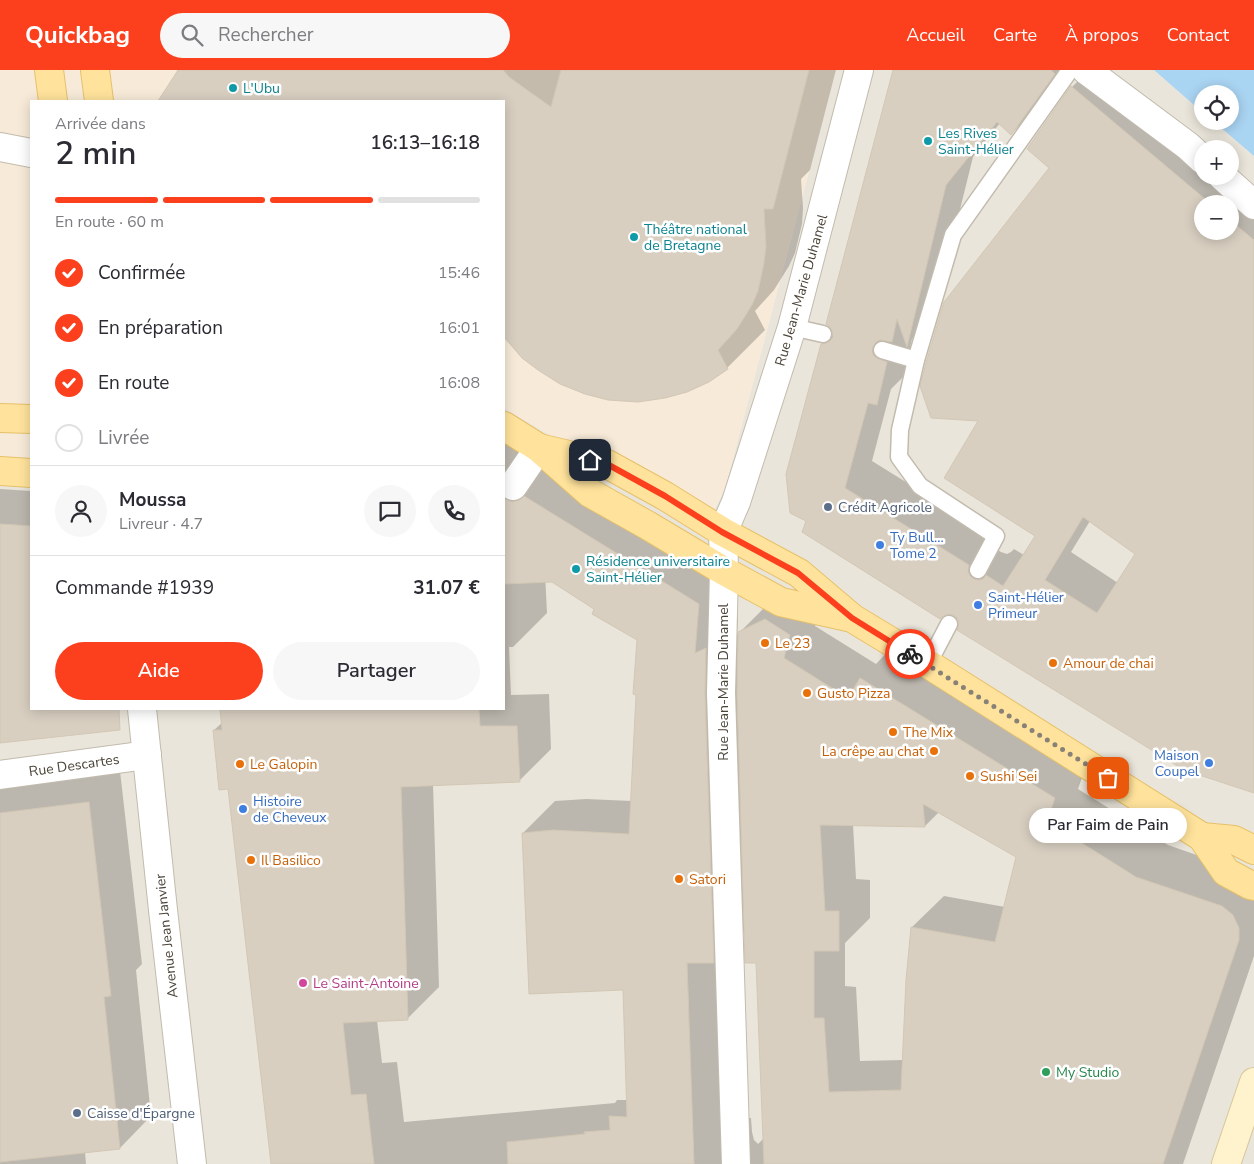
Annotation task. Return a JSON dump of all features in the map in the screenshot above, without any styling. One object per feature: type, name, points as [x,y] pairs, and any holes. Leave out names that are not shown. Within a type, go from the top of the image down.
[{"type":"main road","points":[[50,70],[54,100]]},
{"type":"main road","points":[[96,70],[99,100]]},
{"type":"main road","points":[[0,418],[30,420]]},
{"type":"main road","points":[[505,427],[539,448],[590,493],[724,572],[781,602],[852,618]]},
{"type":"main road","points":[[539,448],[607,464],[665,496],[722,532],[798,573],[852,618],[1202,836],[1226,872],[1250,886],[1254,886]]},
{"type":"main road","points":[[0,471],[30,473]]},
{"type":"main road","points":[[1202,836],[1234,840],[1254,850]]},
{"type":"street","name":"Rue Jean-Marie Duhamel","points":[[736,1164],[721,693],[724,572],[722,532],[736,502],[792,327],[859,70]]},
{"type":"street","points":[[1086,70],[1194,152]]},
{"type":"street","points":[[0,147],[30,153]]},
{"type":"street","points":[[1232,185],[1254,205]]},
{"type":"street","points":[[513,486],[539,448]]},
{"type":"street","name":"Avenue Jean Janvier","points":[[142,710],[192,1164]]},
{"type":"street","name":"Rue Descartes","points":[[0,775],[147,755]]},
{"type":"street","points":[[1226,1164],[1254,1082]]},
{"type":"lane","points":[[978,570],[996,536],[920,486],[899,457],[900,430],[916,360],[953,235],[1070,70]]},
{"type":"lane","points":[[792,327],[823,334]]},
{"type":"lane","points":[[882,350],[916,360]]},
{"type":"lane","points":[[928,664],[949,624]]},
{"type":"shaded area","name":"Théâtre national de Bretagne","points":[[0,70],[836,70],[725,488],[705,527],[505,409],[505,100],[30,100],[30,458],[0,456]]},
{"type":"shaded area","points":[[836,70],[1154,70],[1194,105],[1194,130],[1224,130],[1235,140],[1194,140],[1194,185],[1239,185],[1239,143],[1254,156],[1254,1164],[0,1164],[0,456],[30,458],[30,710],[505,710],[505,409],[706,527],[725,488]]},
{"type":"water","points":[[1154,70],[1254,70],[1254,156],[1239,143],[1239,140],[1235,140],[1224,130],[1239,130],[1239,85],[1194,85],[1194,105]]},
{"type":"building","name":"Théâtre national de Bretagne","points":[[178,70],[503,70],[509,77],[551,107],[561,70],[809,70],[773,209],[764,209],[766,246],[758,291],[752,305],[737,329],[718,350],[728,369],[709,382],[687,392],[638,402],[608,400],[585,394],[560,384],[522,358],[505,338],[505,100],[159,100]]},
{"type":"building","points":[[893,70],[1051,70],[1055,74],[1011,135],[997,122],[946,185],[907,347],[897,319],[892,342],[880,340],[873,347],[872,352],[874,356],[887,362],[877,405],[868,403],[845,488],[969,565],[968,571],[974,579],[983,579],[986,575],[1003,586],[1035,536],[944,478],[978,421],[931,418],[920,386],[944,302],[1049,168],[1027,149],[1071,86],[1200,195],[1194,195],[1194,240],[1239,240],[1239,228],[1254,240],[1254,793],[1184,770],[957,630],[959,623],[954,615],[948,614],[940,619],[802,532],[806,521],[790,513],[786,474],[821,344],[830,341],[833,337],[830,327],[826,324]],"holes":[[[1083,517],[1135,554],[1097,613],[1045,580]]]},
{"type":"building","points":[[524,496],[699,604],[695,653],[706,648],[705,694],[714,963],[687,963],[694,1164],[508,1164],[507,1142],[610,1130],[609,1116],[627,1117],[623,990],[529,994],[522,833],[553,830],[629,834],[636,695],[633,694],[637,640],[592,614],[594,609],[552,582],[505,584],[505,498],[512,502]]},
{"type":"building","points":[[0,524],[30,526],[30,710],[119,710],[120,730],[0,743]]},
{"type":"building","points":[[765,619],[790,635],[784,658],[848,698],[860,678],[1055,798],[1047,821],[1136,877],[1222,906],[1233,915],[1239,928],[1239,940],[1163,1164],[764,1164],[756,963],[745,963],[737,693],[738,632]],"holes":[[[923,804],[1016,857],[995,942],[911,927],[906,980],[901,1090],[829,1092],[824,1018],[814,1018],[814,951],[839,951],[839,911],[825,911],[820,825],[925,827]]]},
{"type":"building","points":[[220,710],[479,710],[480,726],[517,726],[520,782],[401,787],[408,1020],[343,1023],[351,1095],[366,1094],[374,1164],[271,1164],[228,789],[219,790],[213,730],[222,730]]},
{"type":"building","points":[[89,802],[111,996],[104,997],[120,1149],[0,1162],[0,813]]},
{"type":"way so far","points":[[910,654],[1108,778]]},
{"type":"place","name":"L'Ubu","points":[[233,88]]},
{"type":"place","name":"Les Rives Saint-Hélier","points":[[928,141]]},
{"type":"place","name":"Théâtre national de Bretagne","points":[[634,237]]},
{"type":"place","name":"Crédit Agricole","points":[[828,507]]},
{"type":"place","name":"Ty Bull... Tome 2","points":[[880,545]]},
{"type":"place","name":"Résidence universitaire Saint-Hélier","points":[[576,569]]},
{"type":"place","name":"Saint-Hélier Primeur","points":[[978,605]]},
{"type":"place","name":"Le 23","points":[[765,643]]},
{"type":"place","name":"Amour de chai","points":[[1053,663]]},
{"type":"place","name":"Gusto Pizza","points":[[807,693]]},
{"type":"place","name":"The Mix","points":[[893,732]]},
{"type":"place","name":"La crêpe au chat","points":[[934,751]]},
{"type":"place","name":"Maison Coupel","points":[[1209,763]]},
{"type":"place","name":"Le Galopin","points":[[240,764]]},
{"type":"place","name":"Sushi Sei","points":[[970,776]]},
{"type":"place","name":"Par Faim de Pain","points":[[1108,778]]},
{"type":"place","name":"Histoire de Cheveux","points":[[243,809]]},
{"type":"place","name":"Il Basilico","points":[[251,860]]},
{"type":"place","name":"Satori","points":[[679,879]]},
{"type":"place","name":"Le Saint-Antoine","points":[[303,983]]},
{"type":"place","name":"My Studio","points":[[1046,1072]]},
{"type":"place","name":"Caisse d'Épargne","points":[[77,1113]]},
{"type":"route","points":[[590,460],[607,464],[665,496],[722,532],[798,573],[852,618],[910,654]]}]
